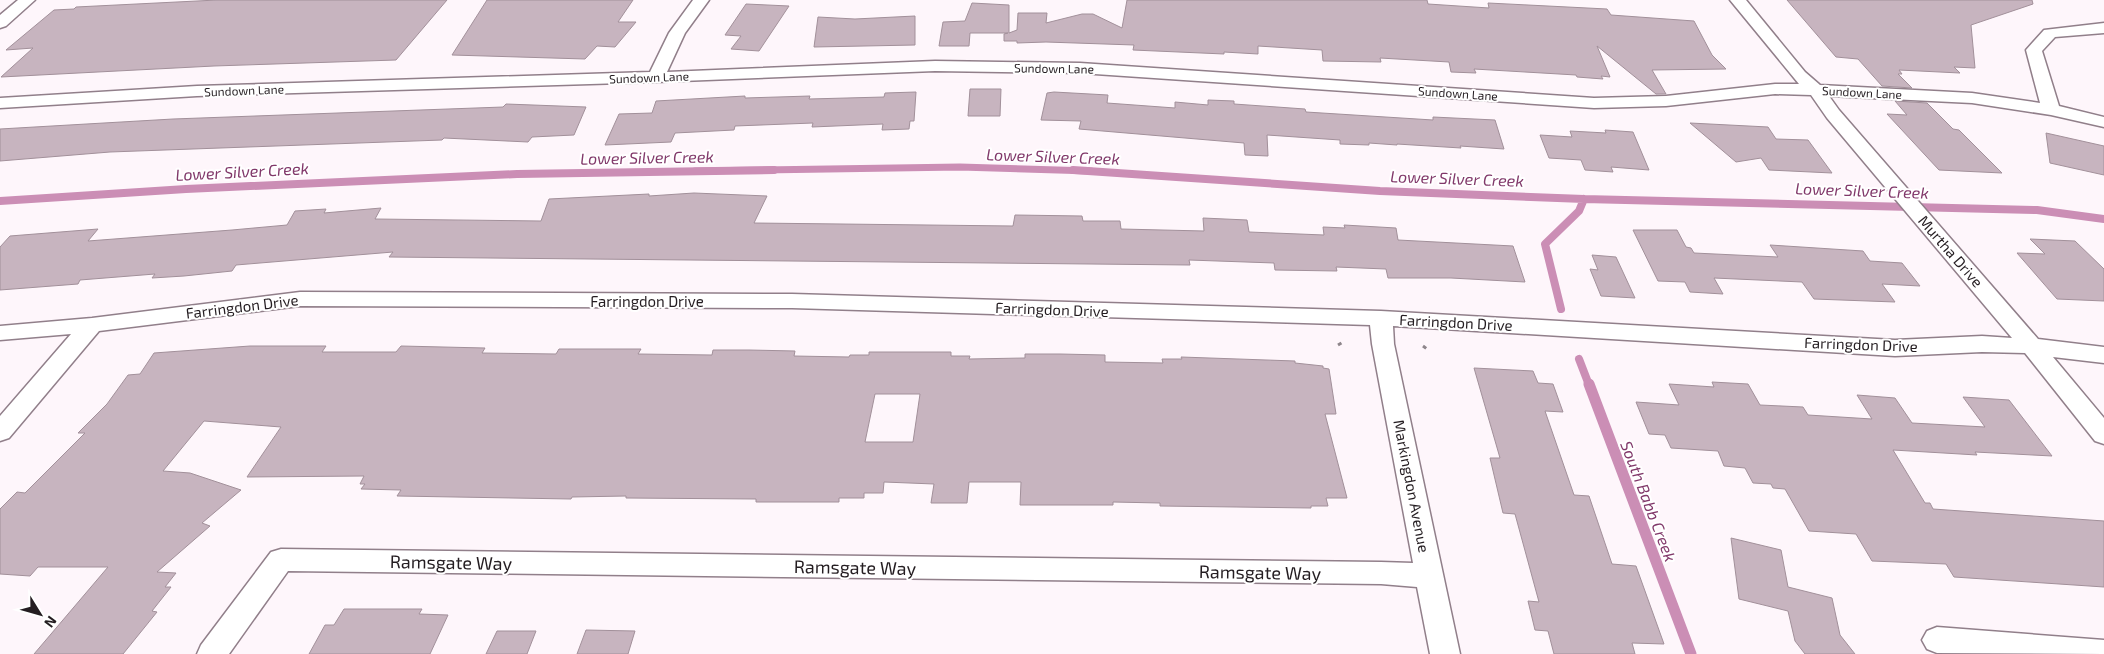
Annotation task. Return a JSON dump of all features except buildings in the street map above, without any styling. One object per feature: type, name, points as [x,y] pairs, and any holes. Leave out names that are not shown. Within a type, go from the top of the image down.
[{"type":"street","points":[[0,23],[27,0]]},
{"type":"street","points":[[656,77],[677,33],[701,0]]},
{"type":"street","name":"Murtha Drive","points":[[1738,0],[1799,76],[1816,90],[1833,114],[2104,435]]},
{"type":"street","points":[[2051,110],[2034,50],[2050,33],[2104,28]]},
{"type":"street","name":"Sundown Lane","points":[[0,102],[197,91],[656,77],[935,66],[1080,68],[1594,102],[1666,101],[1775,89],[1816,90],[1972,98],[2051,110],[2104,122]]},
{"type":"street","name":"Farringdon Drive","points":[[0,333],[92,325],[300,299],[792,301],[1381,318],[1895,348],[1982,344],[2029,346],[2104,355]]},
{"type":"street","name":"Markingdon Avenue","points":[[1381,318],[1383,344],[1445,654]]},
{"type":"street","points":[[0,432],[92,325]]},
{"type":"street","name":"Ramsgate Way","points":[[212,654],[281,560],[1381,573],[1430,576]]},
{"type":"street","points":[[1937,640],[2104,653]]},
{"type":"path","points":[[1338,345],[1343,342]]},
{"type":"path","points":[[1423,346],[1427,349]]},
{"type":"waterway","name":"Lower Silver Creek","points":[[695,171],[960,167],[1085,171]]},
{"type":"waterway","name":"Lower Silver Creek","points":[[0,201],[186,189],[517,174],[774,170]]},
{"type":"waterway","name":"Lower Silver Creek","points":[[1073,170],[1085,171]]},
{"type":"waterway","name":"Lower Silver Creek","points":[[1085,171],[1091,171]]},
{"type":"waterway","name":"Lower Silver Creek","points":[[1085,171],[1380,191],[1584,199]]},
{"type":"waterway","name":"South Babb Creek","points":[[1561,309],[1545,244],[1579,211],[1584,199]]},
{"type":"waterway","name":"Lower Silver Creek","points":[[1584,199],[2037,210],[2104,219]]},
{"type":"waterway","name":"South Babb Creek","points":[[1579,359],[1589,385]]},
{"type":"waterway","name":"South Babb Creek","points":[[1589,384],[1691,654]]}]
